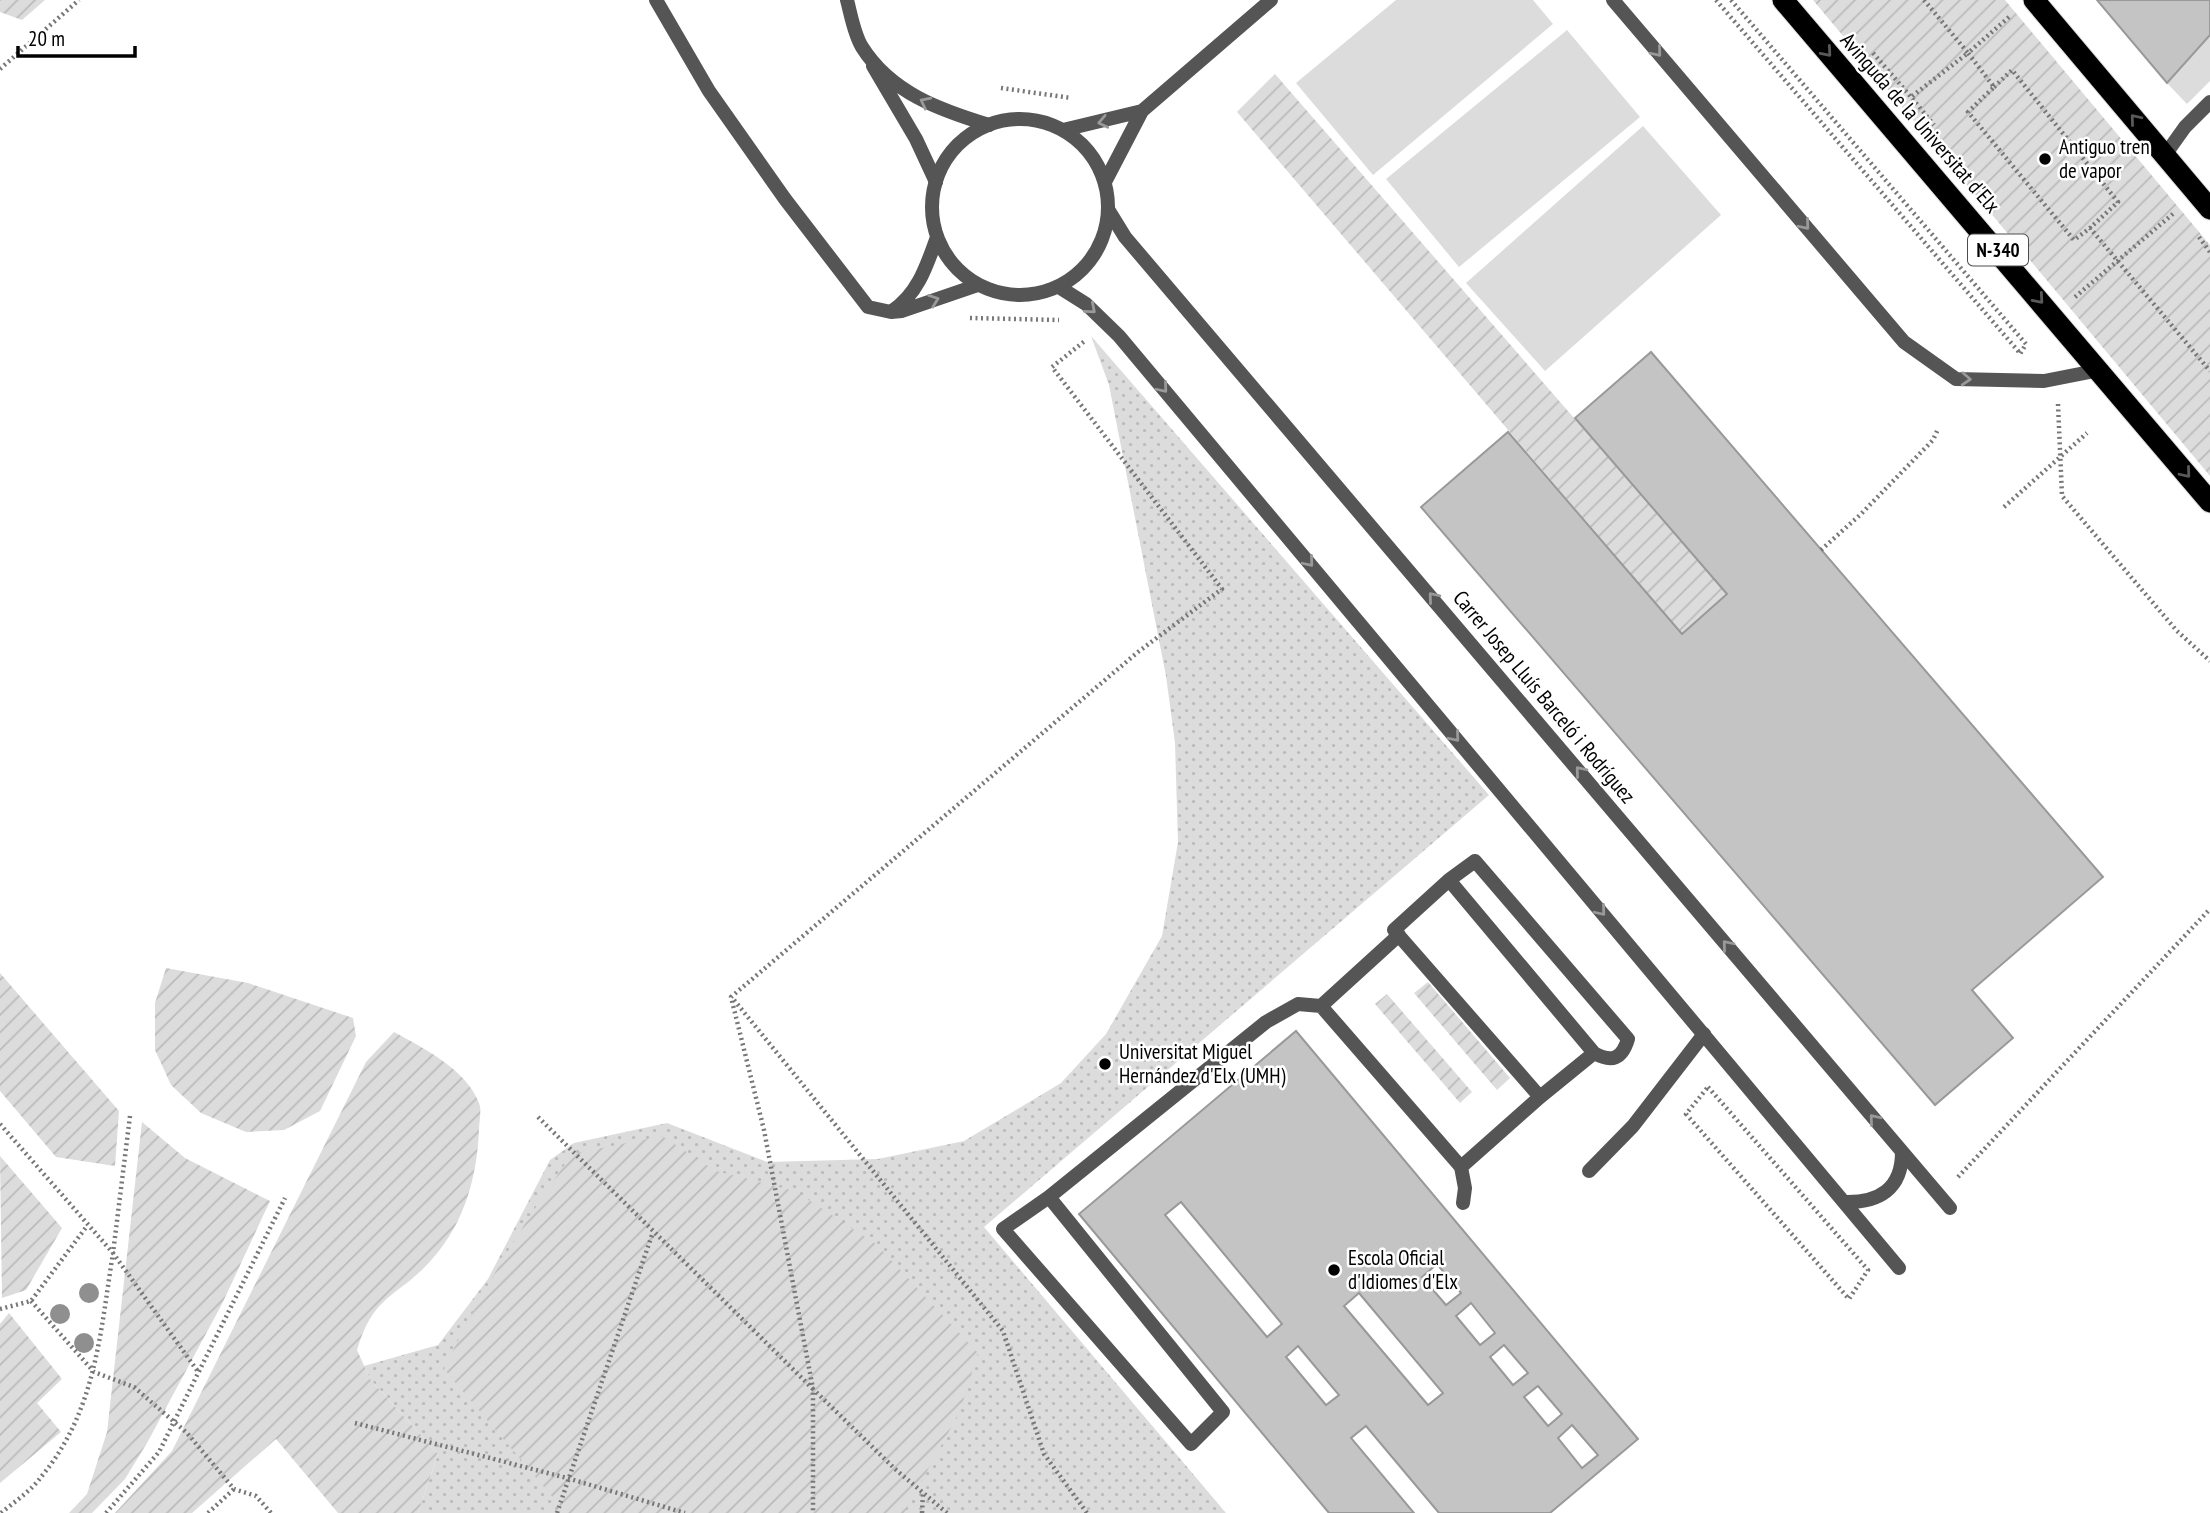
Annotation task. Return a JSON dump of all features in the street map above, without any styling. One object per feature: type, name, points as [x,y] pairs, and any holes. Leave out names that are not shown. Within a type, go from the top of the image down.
[{"type":"highway","name":"Avinguda de la Universitat d'Elx","points":[[1783,0],[2210,502]]},
{"type":"highway","points":[[2034,0],[2210,209]]},
{"type":"street","points":[[656,0],[709,91],[868,307],[891,312],[978,285]]},
{"type":"street","points":[[847,0],[862,46],[916,139],[936,182]]},
{"type":"street","points":[[1105,182],[1142,111],[1271,0]]},
{"type":"street","points":[[1613,0],[1904,342],[1955,379],[2041,381],[2100,370]]},
{"type":"street","points":[[862,46],[910,94],[931,106],[989,125]]},
{"type":"street","points":[[2165,155],[2185,127],[2210,102]]},
{"type":"street","points":[[1063,130],[1142,111]]},
{"type":"street","name":"Carrer Josep Lluís Barceló i Rodríguez","points":[[1025,118],[1063,130],[1074,136],[1093,156],[1105,182],[1109,211],[1103,239],[1089,264],[1059,287],[1040,294],[1011,296],[978,285],[959,272],[942,248],[932,210],[936,182],[953,149],[974,131],[998,121],[1025,118]]},
{"type":"street","name":"Carrer Josep Lluís Barceló i Rodríguez","points":[[1109,211],[1125,237],[1950,1208]]},
{"type":"street","points":[[891,312],[916,286],[926,270],[937,237]]},
{"type":"street","points":[[1059,287],[1086,304],[1119,335],[1899,1268]]},
{"type":"street","points":[[1449,880],[1594,1053],[1606,1059],[1616,1058],[1624,1053],[1628,1039],[1475,861],[1449,880],[1394,930],[1540,1097]]},
{"type":"street","points":[[1321,1006],[1399,935]]},
{"type":"street","points":[[1049,1197],[1223,1412],[1191,1444],[1003,1228],[1049,1197],[1266,1022],[1298,1004],[1321,1006],[1461,1167],[1465,1188],[1463,1203]]},
{"type":"street","points":[[1589,1171],[1633,1126],[1704,1034]]},
{"type":"street","points":[[1461,1167],[1594,1053]]},
{"type":"street","points":[[1844,1202],[1860,1203],[1890,1191],[1900,1178],[1902,1152]]},
{"type":"path","points":[[0,69],[79,0]]},
{"type":"path","points":[[1716,0],[2059,405],[2062,430],[2059,458],[2062,496],[2177,631],[2210,661]]},
{"type":"path","points":[[1731,0],[2026,344]]},
{"type":"path","points":[[1924,0],[1994,87]]},
{"type":"path","points":[[1937,129],[1911,97],[1968,53],[2012,14],[2006,7]]},
{"type":"path","points":[[2012,70],[2118,202],[2090,228],[2074,240],[1968,112],[2012,70]]},
{"type":"path","points":[[1001,88],[1082,98]]},
{"type":"path","points":[[2075,297],[2177,210]]},
{"type":"path","points":[[2090,228],[2210,371]]},
{"type":"path","points":[[2066,287],[2083,307]]},
{"type":"path","points":[[964,318],[1066,320]]},
{"type":"path","points":[[732,997],[1138,652],[1222,589],[1052,367],[1091,336]]},
{"type":"path","points":[[1821,550],[1861,514],[1933,440],[1938,429]]},
{"type":"path","points":[[2004,507],[2087,433]]},
{"type":"path","points":[[1953,1182],[2210,909]]},
{"type":"path","points":[[732,997],[764,1130],[813,1389],[813,1513]]},
{"type":"path","points":[[732,997],[1003,1331],[1044,1454],[1087,1513]]},
{"type":"path","points":[[1708,1087],[1868,1270],[1849,1299],[1686,1114],[1708,1087]]},
{"type":"path","points":[[1,1513],[41,1478],[74,1427],[94,1372],[113,1253],[130,1116]]},
{"type":"path","points":[[538,1117],[813,1389],[947,1513]]},
{"type":"path","points":[[0,1124],[113,1253],[199,1373]]},
{"type":"path","points":[[106,1513],[159,1452],[285,1198]]},
{"type":"path","points":[[0,1309],[31,1301],[87,1226]]},
{"type":"path","points":[[557,1513],[653,1232]]},
{"type":"path","points":[[31,1301],[94,1372],[134,1387],[174,1422],[234,1489],[256,1496],[271,1513]]},
{"type":"path","points":[[355,1423],[567,1478],[685,1513]]},
{"type":"path","points":[[208,1513],[234,1489]]},
{"type":"path","points":[[922,1513],[923,1493]]},
{"type":"shaded area","points":[[0,0],[45,0],[22,20],[0,12]]},
{"type":"shaded area","points":[[1396,0],[1533,0],[1553,24],[1373,175],[1296,83]]},
{"type":"shaded area","points":[[1813,0],[2005,0],[2210,245],[2210,476]]},
{"type":"shaded area","points":[[1567,30],[1640,117],[1459,267],[1386,179]]},
{"type":"shaded area","points":[[2210,35],[2210,81],[2187,104],[2167,83]]},
{"type":"shaded area","points":[[1275,74],[1727,594],[1682,634],[1237,112]]},
{"type":"shaded area","points":[[1643,126],[1721,215],[1545,371],[1466,283]]},
{"type":"shaded area","points":[[1091,336],[1489,795],[984,1227],[1226,1513],[418,1513],[438,1454],[370,1379],[364,1366],[438,1345],[488,1279],[550,1160],[574,1143],[667,1123],[767,1162],[878,1159],[964,1141],[1061,1083],[1106,1034],[1162,936],[1178,842],[1175,743],[1166,676],[1109,385]]},
{"type":"shaded area","points":[[166,968],[248,983],[353,1018],[356,1036],[320,1111],[284,1130],[246,1132],[201,1113],[171,1085],[155,1050],[155,1003]]},
{"type":"shaded area","points":[[0,973],[119,1111],[115,1166],[56,1157],[0,1091]]},
{"type":"shaded area","points":[[1428,982],[1510,1078],[1497,1090],[1414,993]]},
{"type":"shaded area","points":[[1387,994],[1472,1092],[1460,1103],[1375,1004]]},
{"type":"shaded area","points":[[394,1032],[454,1070],[473,1091],[480,1109],[478,1147],[472,1181],[461,1214],[433,1258],[371,1317],[357,1350],[370,1379],[438,1454],[418,1513],[338,1513],[276,1439],[192,1513],[115,1513],[172,1451],[366,1062]]},
{"type":"shaded area","points":[[142,1122],[185,1158],[270,1201],[222,1304],[125,1479],[92,1513],[69,1513],[87,1494],[107,1432]]},
{"type":"shaded area","points":[[662,1136],[716,1171],[795,1191],[876,1244],[978,1353],[960,1411],[904,1513],[566,1513],[444,1369],[504,1258],[572,1154]]},
{"type":"shaded area","points":[[0,1156],[62,1228],[26,1290],[2,1298]]},
{"type":"shaded area","points":[[9,1313],[62,1379],[37,1403],[61,1432],[0,1483],[0,1324]]},
{"type":"building","points":[[2097,0],[2210,0],[2210,35],[2167,83]]},
{"type":"building","points":[[1651,352],[2103,877],[1972,990],[2013,1038],[1935,1105],[1421,507],[1508,432],[1682,634],[1727,594],[1575,418]]},
{"type":"building","name":"Escola Oficial d'Idiomes d'Elx","points":[[1296,1031],[1638,1439],[1550,1513],[1439,1513],[1366,1426],[1351,1438],[1414,1513],[1329,1513],[1079,1214]],"holes":[[[1181,1202],[1282,1324],[1267,1337],[1165,1215]],[[1437,1264],[1461,1293],[1446,1305],[1422,1277]],[[1359,1293],[1443,1393],[1428,1405],[1344,1306]],[[1471,1303],[1495,1333],[1480,1345],[1456,1316]],[[1504,1345],[1528,1373],[1513,1385],[1490,1357]],[[1298,1346],[1339,1395],[1326,1405],[1286,1357]],[[1538,1386],[1562,1414],[1548,1426],[1524,1397]],[[1572,1425],[1598,1455],[1582,1468],[1558,1438]]]},
{"type":"place","name":"Antiguo tren de vapor","points":[[2045,159]]},
{"type":"place","name":"Universitat Miguel Hernández d'Elx (UMH)","points":[[1105,1064]]},
{"type":"place","name":"Escola Oficial d'Idiomes d'Elx","points":[[1334,1270]]}]
